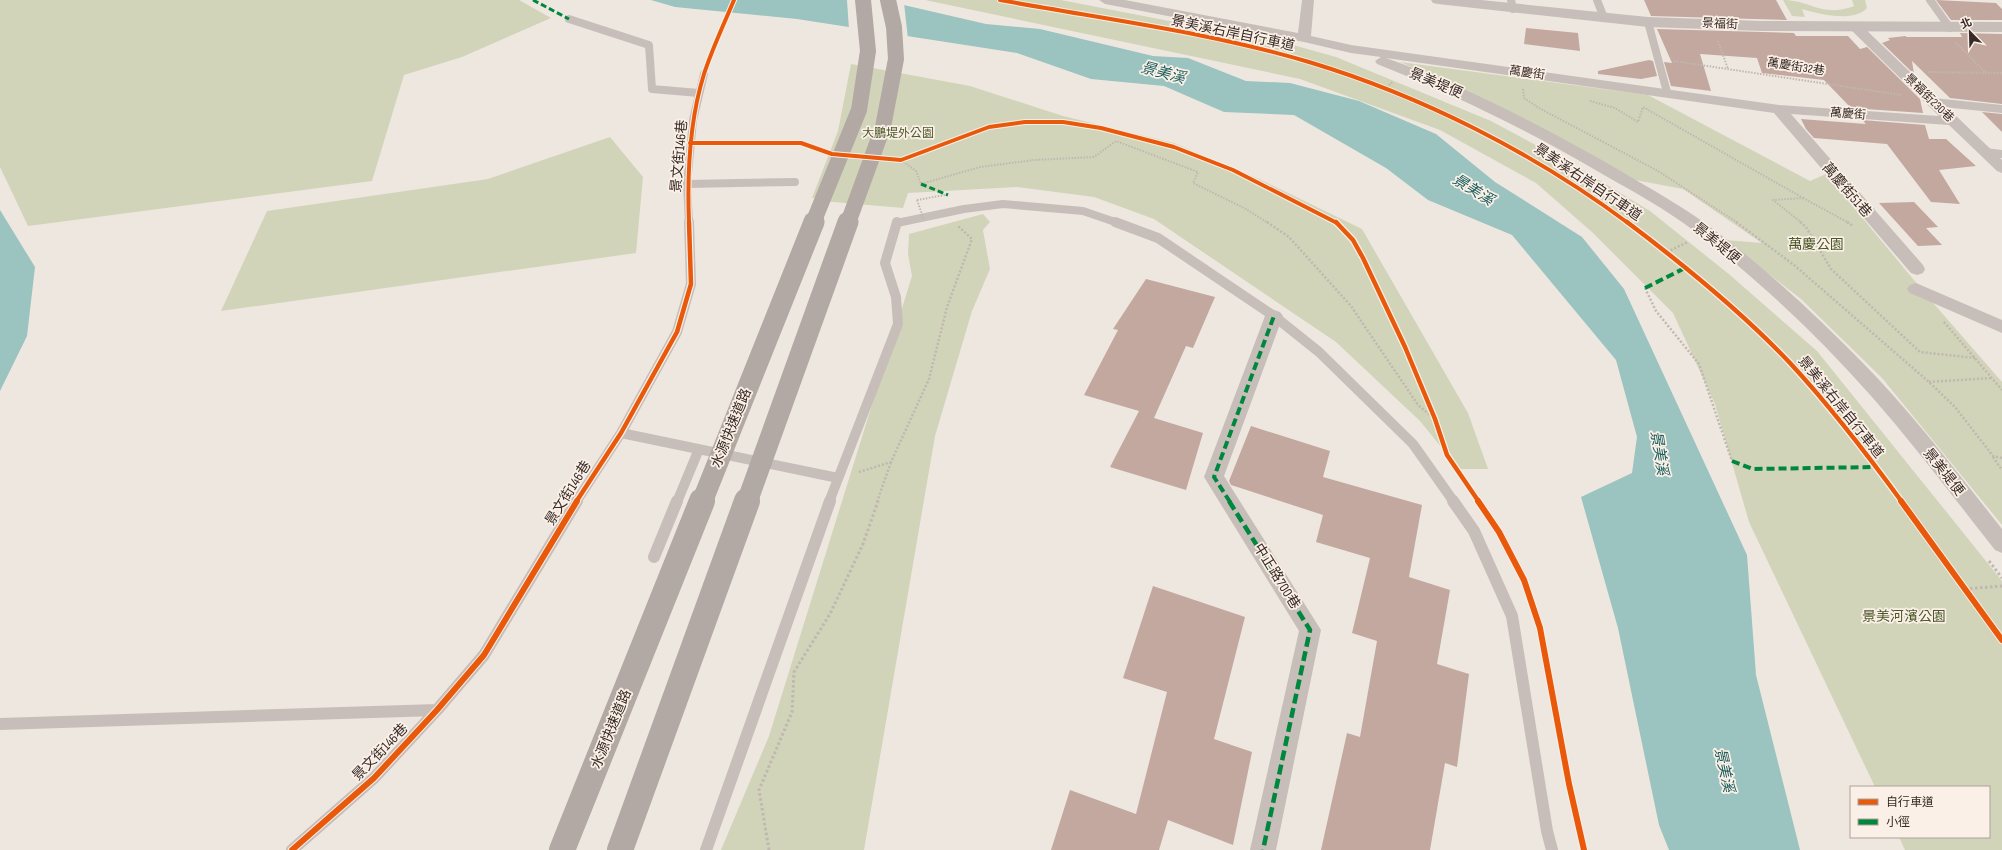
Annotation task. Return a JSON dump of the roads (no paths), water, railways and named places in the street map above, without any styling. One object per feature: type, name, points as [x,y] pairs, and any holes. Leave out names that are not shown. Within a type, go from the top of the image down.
[{"type":"highway","name":"水源快速道路","points":[[562,850],[859,110],[868,51],[863,0]]},
{"type":"highway","points":[[620,850],[883,127],[896,59],[894,27],[888,0]]},
{"type":"street","name":"萬慶街","points":[[1105,0],[1304,38],[1351,49],[1667,92],[1779,109],[1953,121]]},
{"type":"street","points":[[1304,38],[1308,0]]},
{"type":"street","name":"景福街","points":[[1438,0],[1512,4],[1604,18],[1648,22],[1762,26],[1945,28],[2002,27]]},
{"type":"street","name":"景福街230巷","points":[[1855,27],[2002,168]]},
{"type":"street","name":"景美堤便","points":[[1351,49],[1458,92],[1516,118],[1613,173],[1696,225],[1775,290],[1835,345],[1908,427],[2002,544]]},
{"type":"street","name":"萬慶街51巷","points":[[1779,109],[1810,147],[1917,269]]},
{"type":"street","points":[[1916,289],[2002,326]]},
{"type":"street","name":"中正路700巷","points":[[1263,850],[1310,630],[1214,477],[1274,316]]},
{"type":"lane","points":[[1597,0],[1604,18]]},
{"type":"lane","points":[[1930,0],[1945,28]]},
{"type":"lane","points":[[569,19],[649,45],[652,90],[699,93]]},
{"type":"lane","points":[[1648,22],[1667,92]]},
{"type":"lane","name":"景文街146巷","points":[[292,850],[374,778],[437,710],[484,655],[565,520],[621,433],[678,332],[691,284],[687,184],[693,120],[704,74]]},
{"type":"lane","points":[[1932,101],[2002,109]]},
{"type":"lane","points":[[1985,152],[2002,154]]},
{"type":"lane","points":[[687,184],[795,182]]},
{"type":"lane","points":[[706,850],[838,478],[898,324],[896,297],[885,263],[897,222],[964,209],[1003,204],[1041,206],[1083,211],[1158,238],[1274,316],[1319,352],[1413,444],[1474,531],[1512,616],[1547,831],[1552,850]]},
{"type":"lane","points":[[621,433],[838,478]]},
{"type":"lane","points":[[654,557],[699,449]]},
{"type":"lane","points":[[0,724],[437,710]]},
{"type":"water","name":"景美溪","points":[[651,0],[882,0],[986,24],[1040,29],[1153,56],[1188,58],[1246,81],[1290,83],[1359,101],[1436,134],[1495,182],[1582,237],[1624,289],[1747,555],[1756,675],[1800,850],[1669,850],[1659,825],[1618,628],[1581,497],[1632,473],[1637,437],[1616,360],[1512,235],[1428,200],[1386,168],[1294,115],[1224,112],[1164,86],[1091,79],[1017,53],[797,19],[675,7]]},
{"type":"water","points":[[0,210],[35,267],[27,336],[0,391]]},
{"type":"park label","name":"大鵬堤外公園","points":[[898,133]]},
{"type":"park label","name":"萬慶公園","points":[[1816,244]]},
{"type":"park label","name":"景美河濱公園","points":[[1904,616]]}]
